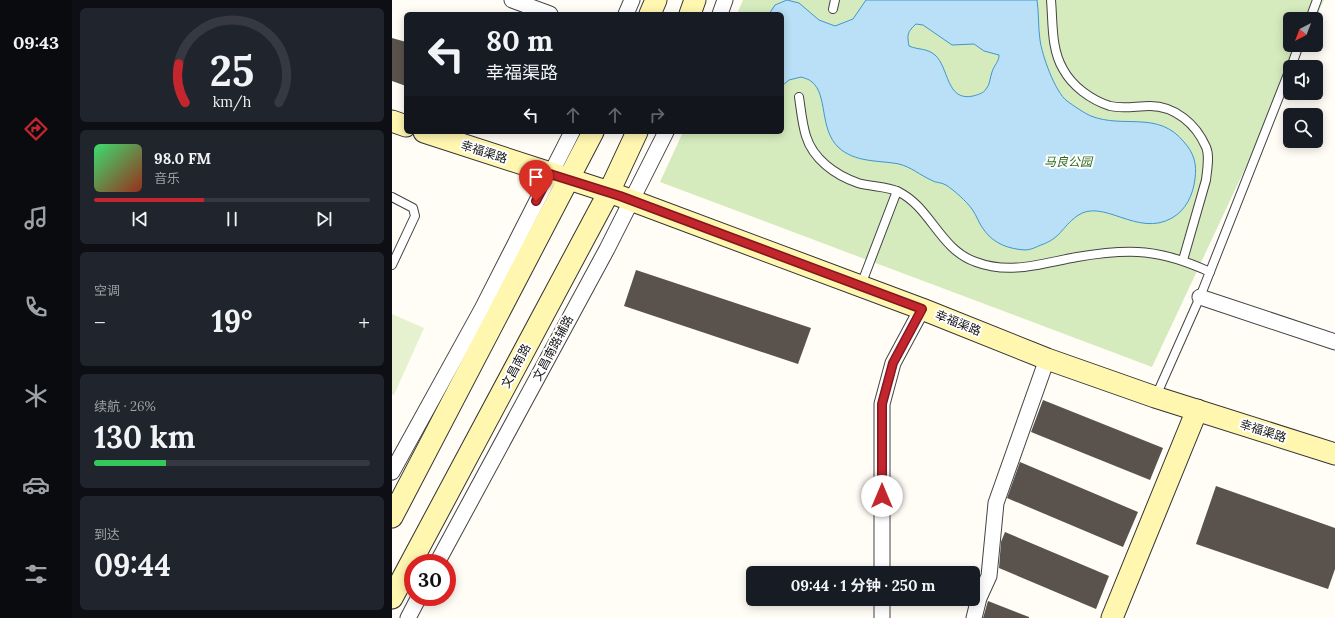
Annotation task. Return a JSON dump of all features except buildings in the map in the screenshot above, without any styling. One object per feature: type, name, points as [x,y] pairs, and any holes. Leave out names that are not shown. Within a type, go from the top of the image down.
[{"type":"street","points":[[512,0],[545,12]]},
{"type":"street","points":[[627,12],[632,0]]},
{"type":"street","points":[[651,12],[656,0]]},
{"type":"street","points":[[691,12],[695,0]]},
{"type":"street","points":[[721,12],[725,0]]},
{"type":"street","points":[[392,121],[404,125]]},
{"type":"street","name":"幸福渠路","points":[[430,134],[609,192],[922,309],[1047,359],[1155,397],[1335,454]]},
{"type":"street","points":[[392,516],[559,177],[571,134]]},
{"type":"street","points":[[392,472],[482,309],[559,177],[591,134]]},
{"type":"street","name":"文昌南路","points":[[392,598],[609,192],[636,134]]},
{"type":"street","name":"文昌南路辅路","points":[[442,554],[607,249],[630,200],[665,134]]},
{"type":"street","points":[[1200,297],[1335,342]]},
{"type":"street","points":[[882,566],[882,404],[893,363],[922,309]]},
{"type":"street","points":[[974,618],[979,598],[989,576],[996,503],[1047,359]]},
{"type":"street","points":[[1112,618],[1197,410]]},
{"type":"street","points":[[408,618],[414,606]]},
{"type":"street","points":[[882,606],[882,618]]},
{"type":"lane","points":[[833,9],[835,0]]},
{"type":"lane","points":[[1051,0],[1055,47],[1062,69],[1076,86],[1093,98],[1110,106],[1127,108],[1151,106],[1170,110],[1184,117],[1206,148],[1208,167],[1206,180],[1183,260]]},
{"type":"lane","points":[[1313,12],[1317,0]]},
{"type":"lane","points":[[1155,397],[1200,297],[1283,86]]},
{"type":"lane","points":[[799,97],[806,137],[820,160],[838,175],[858,183],[897,191],[909,198],[923,211],[945,242],[975,262],[995,268],[1017,268],[1084,256],[1149,252],[1183,260],[1210,272]]},
{"type":"lane","points":[[860,286],[897,191]]},
{"type":"lane","points":[[392,265],[415,216],[413,208],[393,201]]},
{"type":"green space","name":"马良公园","points":[[743,0],[1324,0],[1318,12],[1283,12],[1283,52],[1300,52],[1296,60],[1283,60],[1283,88],[1152,367],[660,182],[682,134],[784,134],[784,12],[738,12]]},
{"type":"green space","points":[[392,314],[424,328],[394,395],[392,394]]},
{"type":"water","points":[[787,0],[799,3],[819,20],[835,26],[853,19],[866,0],[1037,0],[1041,47],[1046,64],[1062,96],[1082,111],[1103,120],[1152,123],[1163,126],[1174,132],[1187,146],[1194,159],[1196,174],[1191,196],[1177,215],[1159,223],[1133,221],[1098,211],[1087,211],[1072,220],[1053,239],[1033,248],[1027,250],[1002,245],[988,235],[982,228],[970,206],[946,185],[933,181],[903,165],[859,158],[852,156],[838,147],[828,131],[820,95],[812,82],[801,77],[789,80],[784,84],[784,12],[770,12],[775,5]],"holes":[[[916,24],[923,25],[952,45],[974,44],[984,51],[999,55],[988,85],[980,94],[973,96],[958,94],[953,89],[940,60],[935,55],[929,51],[909,46],[909,32]]]},
{"type":"route","points":[[536,201],[550,174],[609,192],[922,309],[893,363],[882,404],[882,496]]}]
